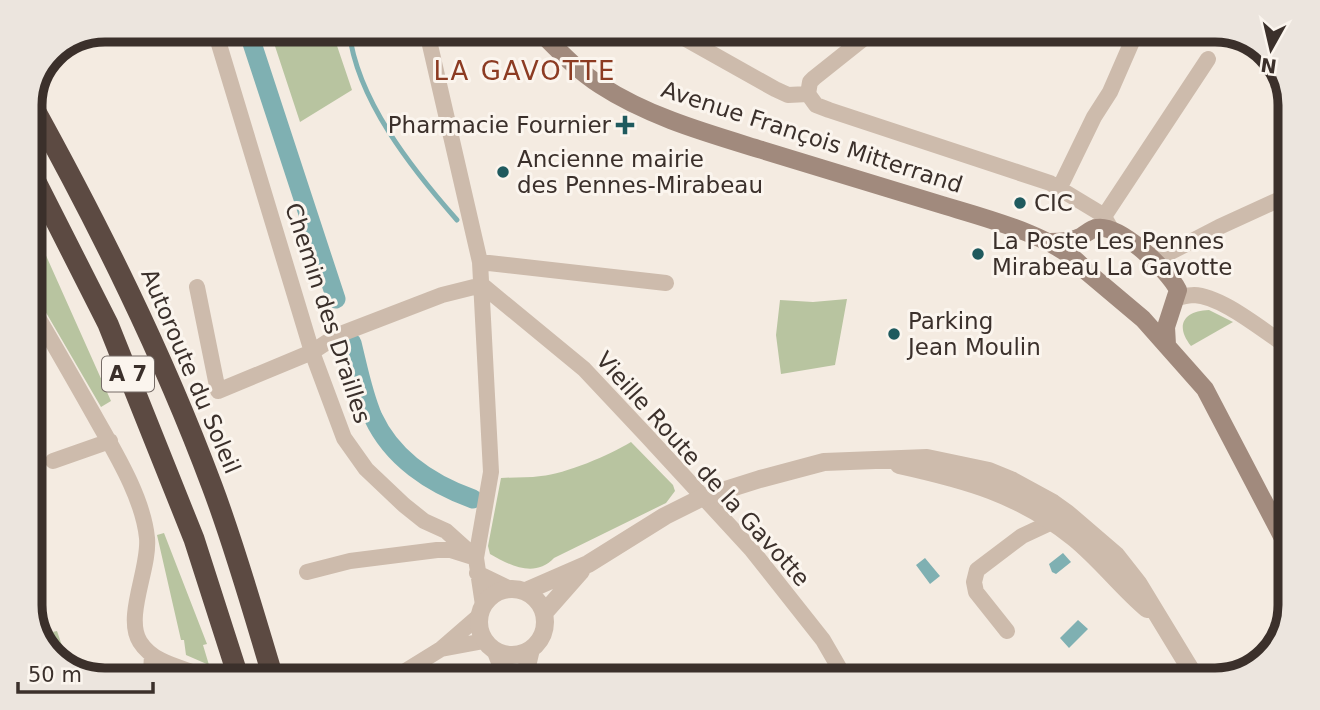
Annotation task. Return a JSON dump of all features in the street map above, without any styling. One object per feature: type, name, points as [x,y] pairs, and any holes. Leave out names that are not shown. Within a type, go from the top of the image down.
[{"type":"highway","name":"Autoroute du Soleil","points":[[42,123],[136,304],[212,486],[270,668]]},
{"type":"highway","name":"A 7","points":[[42,194],[108,324],[194,539],[235,668]]},
{"type":"main road","name":"Avenue François Mitterrand","points":[[550,42],[572,64],[622,99],[683,125],[1001,223],[1047,242],[1077,259],[1086,271],[1143,319],[1205,389],[1278,529]]},
{"type":"main road","points":[[1047,242],[1069,240],[1098,227]]},
{"type":"main road","points":[[1098,227],[1148,256],[1174,282],[1178,290],[1167,327],[1167,345]]},
{"type":"main road","points":[[1077,259],[1076,249],[1098,227]]},
{"type":"main road","points":[[1143,319],[1157,320],[1175,304]]},
{"type":"street","name":"Chemin des Drailles","points":[[219,42],[312,352],[344,438],[366,469],[424,521],[446,531],[477,565]]},
{"type":"street","points":[[429,42],[480,262],[491,472],[477,565],[481,610],[479,629],[501,668]]},
{"type":"street","points":[[691,42],[775,89],[789,95],[808,94]]},
{"type":"street","points":[[859,42],[810,82],[808,94],[816,105],[1060,187],[1084,202],[1098,227]]},
{"type":"street","points":[[1060,187],[1094,117],[1110,92],[1132,42]]},
{"type":"street","points":[[1098,227],[1208,59]]},
{"type":"street","points":[[1148,256],[1165,256],[1278,200]]},
{"type":"street","points":[[1084,202],[1087,216],[1098,227]]},
{"type":"street","points":[[480,262],[666,283]]},
{"type":"street","points":[[197,287],[218,391],[312,352],[338,335],[442,295],[482,285]]},
{"type":"street","name":"Vieille Route de la Gavotte","points":[[482,285],[584,369],[751,549],[823,640],[839,668]]},
{"type":"street","points":[[1175,304],[1193,295],[1208,298],[1278,340]]},
{"type":"street","points":[[42,325],[110,441],[137,500],[146,528],[148,551],[134,628],[140,642],[152,655],[180,668]]},
{"type":"street","points":[[53,461],[110,441]]},
{"type":"street","points":[[410,668],[441,649],[481,610],[493,594],[517,590],[588,564],[665,516],[703,497],[824,462],[927,458],[989,471],[1053,503],[1116,555],[1138,583],[1189,668]]},
{"type":"street","points":[[874,460],[983,486],[1031,507],[1097,559],[1130,595],[1158,618]]},
{"type":"street","points":[[1023,536],[1031,507]]},
{"type":"street","points":[[1031,507],[1044,507],[1073,527],[1094,536]]},
{"type":"street","points":[[1007,631],[976,592],[974,582],[977,570],[1023,536],[1052,522]]},
{"type":"street","points":[[307,572],[350,561],[437,550],[451,551],[537,600],[544,614],[545,627],[541,640],[520,655],[508,656],[490,647],[441,649]]},
{"type":"street","points":[[544,614],[588,564]]},
{"type":"street","points":[[527,668],[531,649]]},
{"type":"street","points":[[151,668],[152,655]]},
{"type":"green space","points":[[274,42],[336,42],[352,90],[300,122]]},
{"type":"green space","points":[[42,247],[111,401],[101,407],[42,306]]},
{"type":"green space","points":[[847,299],[835,365],[781,374],[776,335],[780,300],[813,302]]},
{"type":"green space","points":[[1209,310],[1233,322],[1191,346],[1183,332],[1184,321],[1193,313]]},
{"type":"green space","points":[[631,442],[673,485],[675,491],[666,503],[539,568],[514,566],[490,554],[488,546],[501,478],[536,477],[562,472],[600,458]]},
{"type":"green space","points":[[164,533],[207,644],[203,645],[209,665],[186,655],[157,535]]},
{"type":"green space","points":[[57,631],[65,653],[48,633]]},
{"type":"water","points":[[1063,553],[1071,562],[1056,574],[1052,572],[1049,564]]},
{"type":"water","points":[[925,558],[940,576],[930,584],[916,565]]},
{"type":"water","points":[[1078,620],[1088,629],[1069,648],[1060,638]]},
{"type":"waterway","points":[[252,42],[336,299]]},
{"type":"waterway","points":[[351,42],[363,82],[389,132],[422,179],[457,220]]},
{"type":"waterway","points":[[352,343],[369,408],[391,445],[414,468],[442,486],[473,499]]},
{"type":"place","name":"Pharmacie Fournier","points":[[625,125]]},
{"type":"place","name":"Ancienne mairie des Pennes-Mirabeau","points":[[503,172]]},
{"type":"place","name":"CIC","points":[[1020,203]]},
{"type":"place","name":"La Poste Les Pennes Mirabeau La Gavotte","points":[[978,254]]},
{"type":"place","name":"Parking Jean Moulin","points":[[894,334]]},
{"type":"district","name":"LA GAVOTTE","points":[[525,71]]}]
